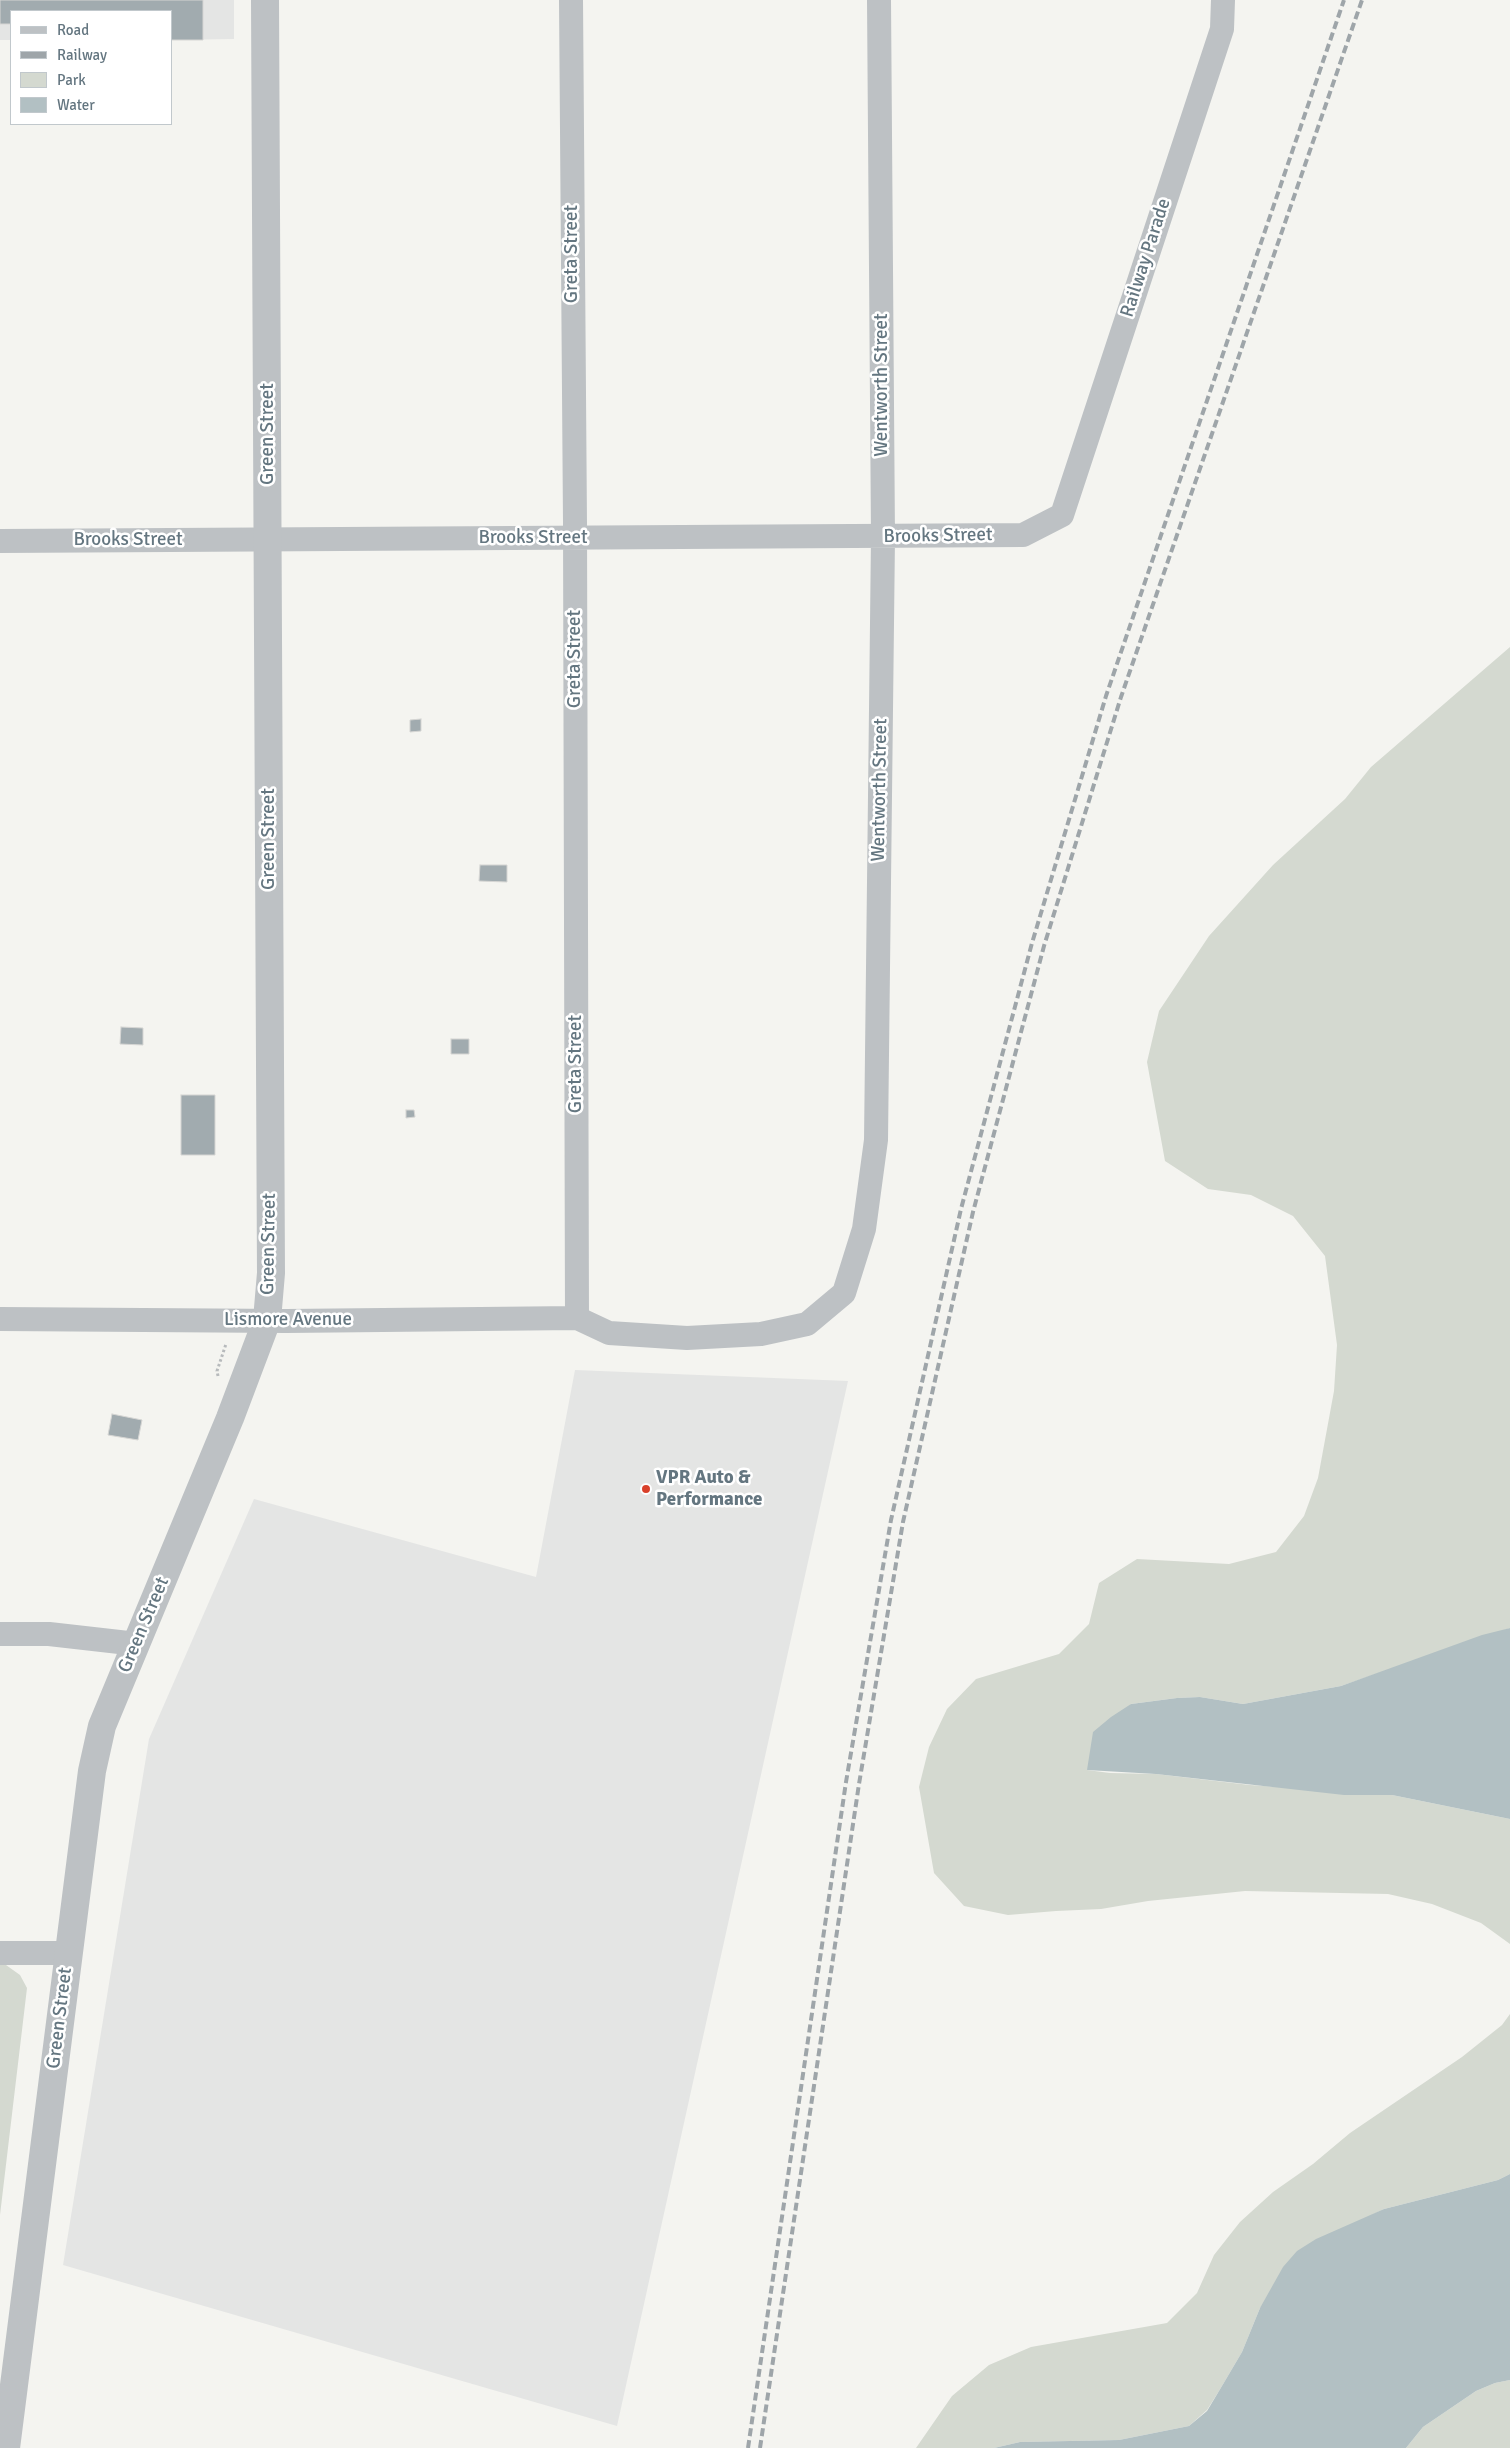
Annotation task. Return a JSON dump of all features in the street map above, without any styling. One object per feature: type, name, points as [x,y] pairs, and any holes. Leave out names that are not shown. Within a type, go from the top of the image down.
[{"type":"street","name":"Green Street","points":[[6,2448],[68,1954],[96,1753],[102,1726],[230,1418],[267,1320],[270,1273],[269,539],[265,0]]},
{"type":"street","name":"Greta Street","points":[[571,0],[575,538],[577,1318]]},
{"type":"street","name":"Wentworth Street","points":[[577,1318],[609,1333],[687,1338],[761,1334],[807,1324],[844,1293],[864,1229],[876,1140],[883,537],[879,0]]},
{"type":"street","name":"Railway Parade","points":[[1062,516],[1222,29],[1223,0]]},
{"type":"street","name":"Brooks Street","points":[[0,541],[1023,535],[1062,516]]},
{"type":"street","name":"Lismore Avenue","points":[[0,1319],[577,1318]]},
{"type":"street","points":[[0,1634],[49,1634],[137,1644]]},
{"type":"street","points":[[0,1953],[68,1954]]},
{"type":"shaded area","points":[[0,0],[234,0],[234,39],[172,40],[172,10],[10,10],[10,40],[0,40]]},
{"type":"shaded area","points":[[575,1370],[848,1381],[617,2426],[63,2265],[149,1739],[254,1499],[536,1577]]},
{"type":"green space","points":[[1510,647],[1510,1628],[1341,1686],[1243,1704],[1200,1697],[1131,1704],[1087,1770],[1110,1773],[1156,1774],[1250,1785],[1392,1795],[1510,1819],[1510,1944],[1481,1923],[1432,1904],[1388,1894],[1245,1891],[1148,1901],[1101,1909],[1008,1915],[964,1906],[934,1873],[919,1787],[929,1747],[947,1709],[976,1679],[1059,1654],[1089,1624],[1099,1583],[1137,1559],[1229,1564],[1276,1552],[1304,1516],[1318,1478],[1334,1391],[1337,1345],[1325,1256],[1293,1216],[1251,1195],[1208,1189],[1165,1161],[1147,1062],[1159,1011],[1209,936],[1273,865],[1345,799],[1371,767]]},
{"type":"green space","points":[[0,1965],[6,1965],[20,1975],[27,1988],[0,2215]]},
{"type":"green space","points":[[1510,2014],[1510,2174],[1498,2180],[1384,2209],[1362,2220],[1260,2308],[1242,2352],[1219,2391],[1207,2410],[1189,2426],[1119,2440],[1020,2442],[994,2448],[916,2448],[952,2396],[989,2365],[1031,2347],[1167,2323],[1197,2293],[1214,2255],[1240,2222],[1273,2192],[1313,2164],[1350,2133],[1462,2057],[1502,2025]]},
{"type":"green space","points":[[1510,2380],[1510,2448],[1406,2448],[1423,2427],[1476,2391],[1495,2383]]},
{"type":"water","points":[[1510,1628],[1510,1819],[1392,1795],[1344,1795],[1156,1774],[1087,1770],[1093,1732],[1131,1704],[1200,1697],[1243,1704],[1341,1686],[1482,1635]]},
{"type":"water","points":[[1510,2174],[1510,2380],[1495,2383],[1476,2391],[1423,2427],[1406,2448],[994,2448],[1020,2442],[1119,2440],[1189,2426],[1207,2411],[1242,2352],[1260,2308],[1283,2267],[1297,2251],[1316,2239],[1384,2209],[1498,2180]]},
{"type":"building","points":[[0,0],[203,0],[203,40],[172,40],[172,10],[10,10],[10,24],[0,24]]},
{"type":"building","points":[[421,719],[421,731],[410,732],[410,720]]},
{"type":"building","points":[[480,865],[507,865],[507,882],[479,881]]},
{"type":"building","points":[[121,1027],[143,1028],[143,1045],[120,1044]]},
{"type":"building","points":[[451,1039],[469,1039],[469,1054],[451,1054]]},
{"type":"building","points":[[181,1095],[215,1095],[215,1155],[181,1155]]},
{"type":"building","points":[[406,1110],[414,1110],[415,1117],[406,1118]]},
{"type":"building","points":[[112,1414],[142,1420],[138,1440],[108,1435]]},
{"type":"railway","points":[[748,2448],[846,1782],[891,1520],[961,1209],[1032,943],[1106,696],[1344,0]]},
{"type":"railway","points":[[760,2448],[859,1784],[903,1522],[973,1212],[1044,946],[1121,697],[1362,0]]},
{"type":"place","name":"VPR Auto & Performance","points":[[646,1489]]}]
